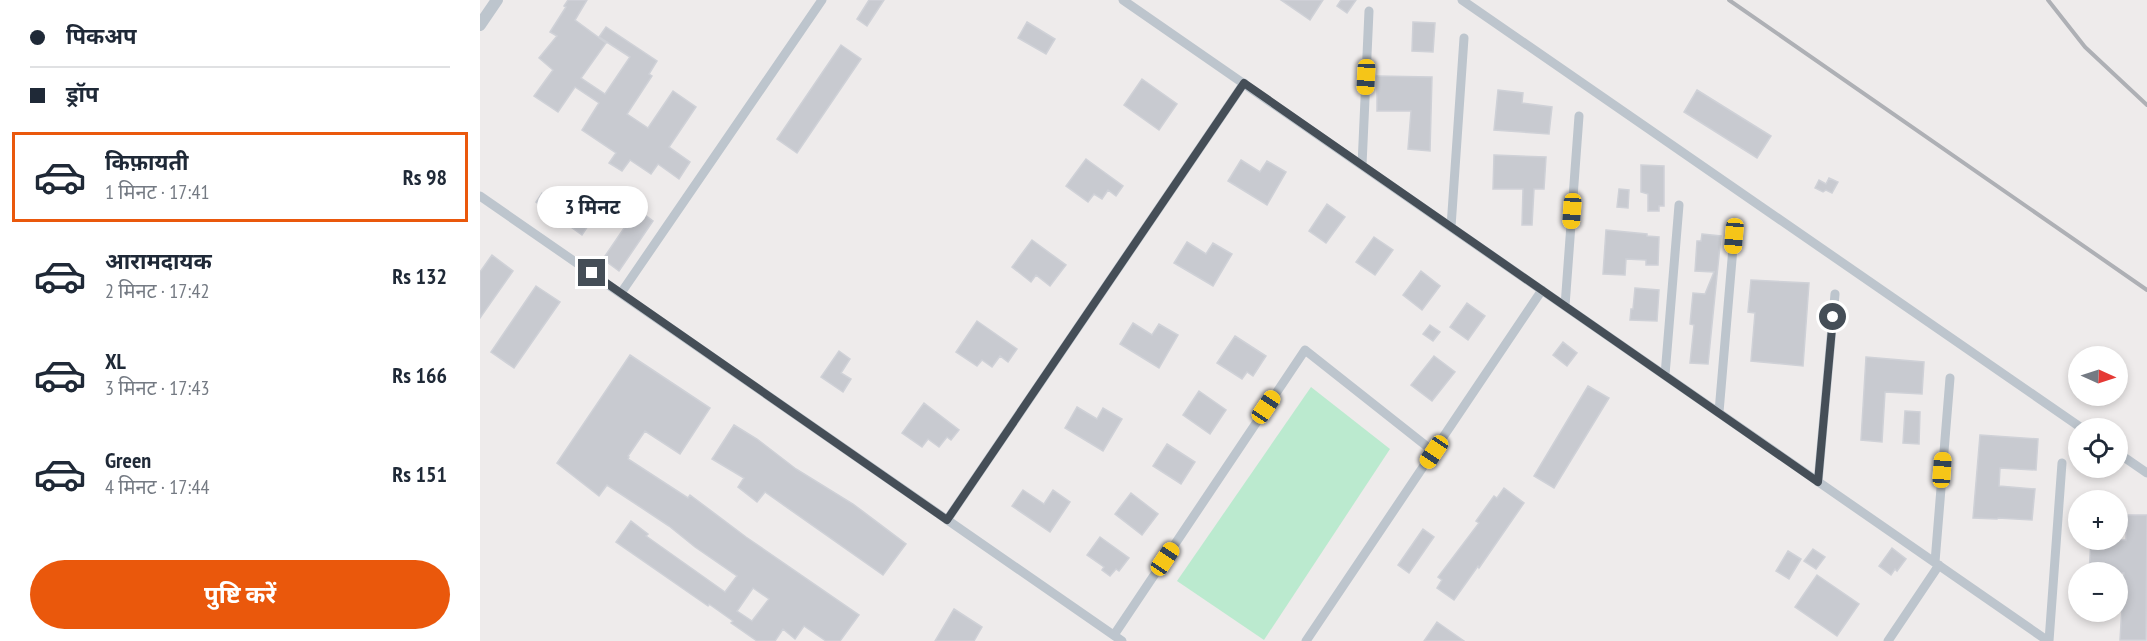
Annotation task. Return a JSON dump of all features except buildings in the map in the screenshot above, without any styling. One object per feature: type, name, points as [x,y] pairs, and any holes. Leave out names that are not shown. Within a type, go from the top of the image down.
[{"type":"street","points":[[480,25],[497,0]]},
{"type":"street","points":[[621,293],[822,0]]},
{"type":"street","points":[[1123,0],[2049,641]]},
{"type":"street","points":[[1462,0],[2068,419]]},
{"type":"street","points":[[1362,165],[1370,12]]},
{"type":"street","points":[[1451,227],[1464,38]]},
{"type":"street","points":[[947,520],[1244,83]]},
{"type":"street","points":[[1565,306],[1579,116]]},
{"type":"street","points":[[480,196],[1118,638],[1305,350],[1434,452]]},
{"type":"street","points":[[1665,375],[1679,205]]},
{"type":"street","points":[[1719,412],[1734,236]]},
{"type":"street","points":[[1306,641],[1542,290]]},
{"type":"street","points":[[1818,482],[1835,294]]},
{"type":"street","points":[[1888,641],[1937,564],[1950,378]]},
{"type":"street","points":[[2128,460],[2147,473]]},
{"type":"street","points":[[2049,641],[2062,463]]},
{"type":"green space","points":[[1311,387],[1390,449],[1264,640],[1177,581]]},
{"type":"railway","points":[[1729,0],[2147,290]]},
{"type":"railway","points":[[2048,0],[2085,47],[2147,105]]},
{"type":"route","points":[[592,273],[947,520],[1244,83],[1818,482],[1833,317]]}]
